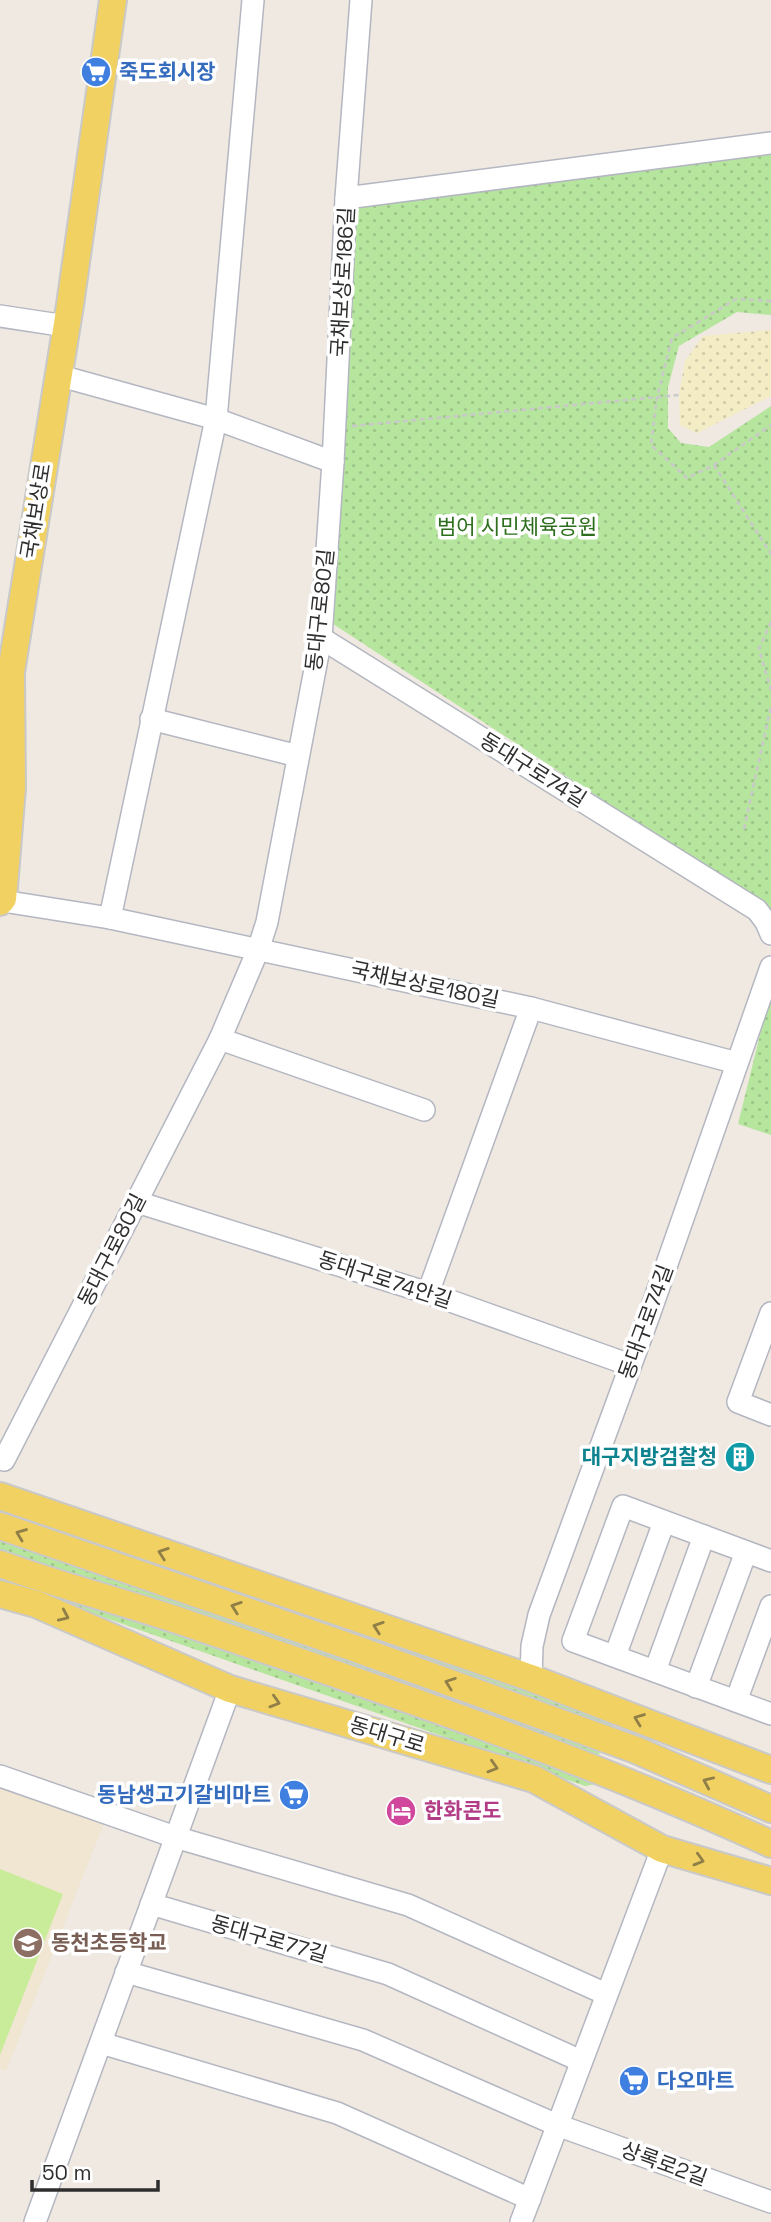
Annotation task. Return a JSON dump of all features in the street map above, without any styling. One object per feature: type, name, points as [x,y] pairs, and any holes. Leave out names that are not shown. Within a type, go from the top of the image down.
[{"type":"main road","name":"국채보상로","points":[[1,900],[12,788],[4,681],[66,326],[113,0]]},
{"type":"main road","points":[[0,1496],[531,1678],[771,1770]]},
{"type":"main road","points":[[0,1526],[351,1647],[636,1750],[771,1811]]},
{"type":"main road","name":"동대구로","points":[[0,1564],[190,1624],[537,1746],[717,1819],[766,1842]]},
{"type":"main road","name":"동대구로","points":[[0,1594],[36,1604],[230,1689],[534,1779],[662,1849],[771,1881]]},
{"type":"street","points":[[110,918],[216,419],[253,0]]},
{"type":"street","points":[[346,198],[360,0]]},
{"type":"street","name":"국채보상로186길","points":[[333,462],[346,198],[771,143]]},
{"type":"street","points":[[0,316],[66,326]]},
{"type":"street","points":[[57,374],[216,419],[333,462]]},
{"type":"street","name":"동대구로80길","points":[[4,1460],[220,1039],[258,950],[267,922],[321,638],[333,462]]},
{"type":"street","name":"동대구로74길","points":[[321,638],[757,910],[771,934]]},
{"type":"street","points":[[151,719],[298,756]]},
{"type":"street","name":"국채보상로180길","points":[[1,900],[110,918],[531,1008],[737,1063]]},
{"type":"street","name":"동대구로74길","points":[[531,1678],[532,1646],[538,1615],[771,967]]},
{"type":"street","points":[[428,1293],[531,1008]]},
{"type":"street","points":[[220,1039],[424,1110]]},
{"type":"street","name":"동대구로74안길","points":[[137,1202],[428,1293],[630,1365]]},
{"type":"street","points":[[771,1313],[738,1402],[771,1415]]},
{"type":"street","points":[[771,1561],[623,1506],[573,1641],[771,1714]]},
{"type":"street","points":[[615,1656],[664,1522]]},
{"type":"street","points":[[654,1671],[704,1536]]},
{"type":"street","points":[[696,1687],[746,1552]]},
{"type":"street","points":[[736,1701],[771,1606]]},
{"type":"street","points":[[35,2222],[230,1689]]},
{"type":"street","points":[[0,1776],[175,1837],[408,1905],[606,1994]]},
{"type":"street","points":[[766,1842],[771,1811]]},
{"type":"street","points":[[522,2222],[662,1849]]},
{"type":"street","name":"동대구로77길","points":[[151,1904],[388,1974],[581,2061]]},
{"type":"street","name":"상록로2길","points":[[126,1972],[363,2040],[557,2125],[771,2202]]},
{"type":"street","points":[[101,2043],[337,2113],[530,2199]]},
{"type":"path","points":[[771,301],[736,299],[672,338],[657,397],[651,445],[687,478],[714,465],[771,425]]},
{"type":"path","points":[[335,428],[679,395]]},
{"type":"path","points":[[714,465],[771,554]]},
{"type":"path","points":[[771,622],[760,649],[771,690]]},
{"type":"path","points":[[744,829],[771,706]]},
{"type":"shaded area","name":"동천초등학교","points":[[0,1784],[106,1818],[6,2071],[0,2069]]},
{"type":"sand","points":[[771,330],[771,396],[697,433],[680,425],[679,395],[685,361],[703,336]]},
{"type":"green space","name":"범어 시민체육공원","points":[[771,154],[771,315],[737,312],[679,346],[668,387],[668,428],[681,443],[709,447],[771,406],[771,910],[330,622],[356,201]]},
{"type":"green space","points":[[771,990],[771,1135],[738,1124]]},
{"type":"green space","points":[[0,1509],[608,1719],[615,1729],[0,1519]]},
{"type":"green space","points":[[0,1538],[594,1744],[600,1754],[589,1756],[0,1549]]},
{"type":"green space","points":[[0,1570],[590,1775],[596,1784],[585,1786],[0,1581]]},
{"type":"green space","points":[[0,1869],[63,1894],[0,2055]]},
{"type":"place","name":"죽도회시장","points":[[96,72]]},
{"type":"place","name":"대구지방검찰청","points":[[740,1457]]},
{"type":"place","name":"동남생고기갈비마트","points":[[294,1795]]},
{"type":"place","name":"한화콘도","points":[[401,1811]]},
{"type":"place","name":"동천초등학교","points":[[28,1943]]},
{"type":"place","name":"다오마트","points":[[634,2081]]}]
